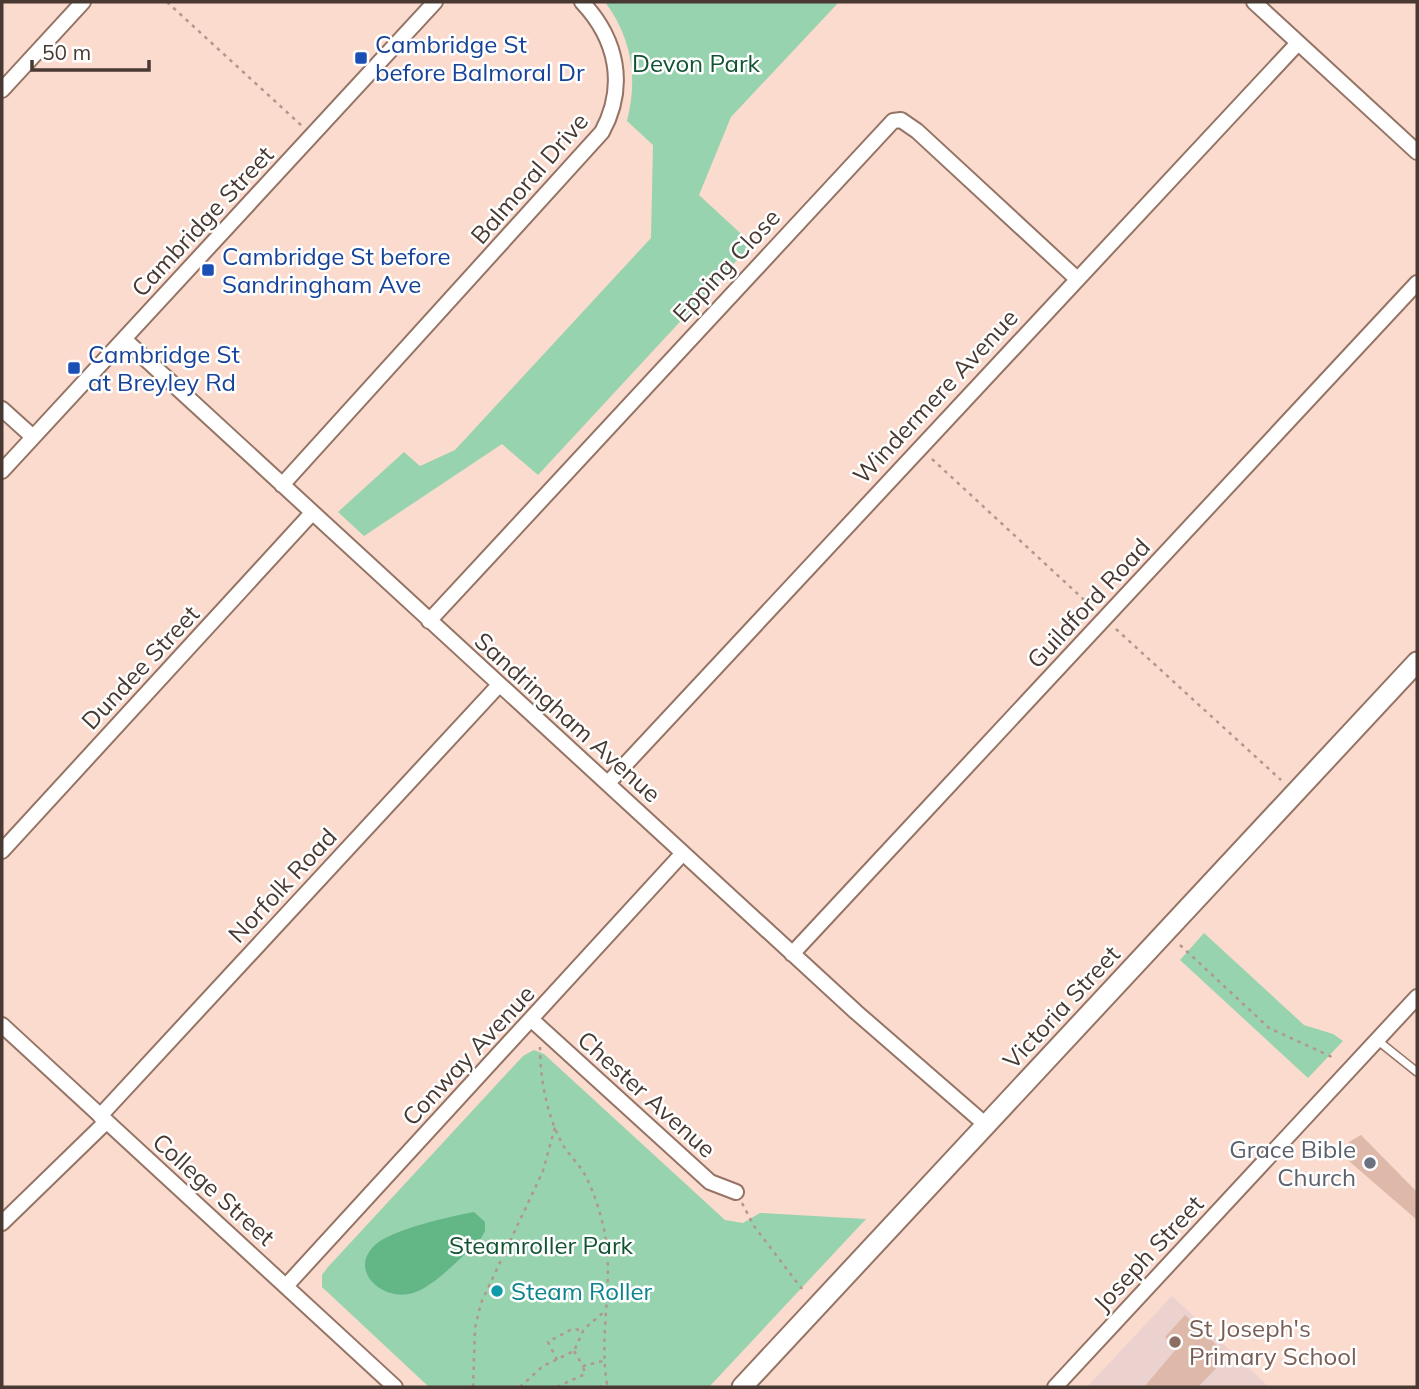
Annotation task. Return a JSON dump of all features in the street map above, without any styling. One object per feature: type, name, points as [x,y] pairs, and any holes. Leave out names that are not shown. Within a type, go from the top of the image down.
[{"type":"street","points":[[2,90],[83,2]]},
{"type":"street","name":"Cambridge Street","points":[[2,471],[435,2]]},
{"type":"street","name":"Balmoral Drive","points":[[282,485],[602,132],[614,106],[615,62],[607,35],[582,2]]},
{"type":"street","points":[[1254,2],[1417,152]]},
{"type":"street","name":"Windermere Avenue","points":[[608,783],[1076,278],[1298,43]]},
{"type":"street","name":"Epping Close","points":[[429,621],[892,121],[901,120],[917,131],[1076,278]]},
{"type":"street","name":"Guildford Road","points":[[792,954],[1417,283]]},
{"type":"street","name":"Sandringham Avenue","points":[[124,339],[792,954],[986,1125]]},
{"type":"street","points":[[2,409],[33,437]]},
{"type":"street","name":"Dundee Street","points":[[2,851],[312,513]]},
{"type":"street","name":"Victoria Street","points":[[742,1387],[1417,662]]},
{"type":"street","name":"Norfolk Road","points":[[2,1223],[103,1119],[499,685]]},
{"type":"street","name":"Conway Avenue","points":[[286,1286],[683,853]]},
{"type":"street","name":"Joseph Street","points":[[1055,1387],[1417,997]]},
{"type":"street","name":"Chester Avenue","points":[[532,1020],[710,1182],[736,1192]]},
{"type":"street","name":"College Street","points":[[2,1025],[395,1387]]},
{"type":"lane","points":[[1377,1040],[1417,1072]]},
{"type":"path","points":[[167,2],[313,135]]},
{"type":"path","points":[[919,447],[1098,612]]},
{"type":"path","points":[[1111,624],[1283,782]]},
{"type":"path","points":[[1180,945],[1269,1028],[1332,1057]]},
{"type":"path","points":[[545,1032],[540,1039],[540,1064],[555,1127],[563,1145],[585,1176],[603,1225],[608,1249],[603,1362],[608,1386],[600,1387]]},
{"type":"path","points":[[473,1387],[475,1328],[481,1303],[538,1182],[555,1127]]},
{"type":"path","points":[[736,1192],[754,1226],[802,1289]]},
{"type":"path","points":[[520,1387],[543,1366],[574,1351],[583,1330],[606,1311]]},
{"type":"path","points":[[557,1360],[548,1342],[572,1329],[583,1330]]},
{"type":"path","points":[[557,1387],[585,1374],[574,1351]]},
{"type":"path","points":[[583,1366],[603,1362]]},
{"type":"shaded area","name":"St Joseph's Primary School","points":[[1172,1296],[1269,1387],[1087,1387]]},
{"type":"green space","name":"Devon Park","points":[[605,2],[839,2],[731,117],[699,195],[752,244],[538,475],[502,444],[364,536],[338,512],[404,452],[420,466],[455,450],[651,238],[653,145],[627,121],[632,89],[630,59],[621,30]]},
{"type":"green space","points":[[1204,933],[1304,1025],[1333,1034],[1343,1041],[1308,1078],[1180,960]]},
{"type":"green space","name":"Steamroller Park","points":[[534,1050],[544,1054],[725,1220],[743,1223],[760,1213],[866,1219],[709,1387],[429,1387],[322,1287],[322,1275],[328,1267],[523,1056]]},
{"type":"green space","points":[[474,1212],[485,1222],[485,1231],[480,1240],[439,1278],[421,1290],[402,1295],[391,1293],[373,1283],[367,1275],[367,1256],[382,1240],[421,1224]]},
{"type":"building","name":"Grace Bible Church","points":[[1361,1135],[1417,1192],[1417,1220],[1342,1155],[1349,1142]]},
{"type":"building","points":[[1185,1315],[1228,1356],[1198,1387],[1144,1387],[1177,1348],[1165,1337]]},
{"type":"place","name":"Cambridge St before Balmoral Dr","points":[[361,58]]},
{"type":"place","name":"Cambridge St before Sandringham Ave","points":[[208,270]]},
{"type":"place","name":"Cambridge St at Breyley Rd","points":[[74,368]]},
{"type":"place","name":"Grace Bible Church","points":[[1370,1163]]},
{"type":"place","name":"Steam Roller","points":[[497,1291]]},
{"type":"place","name":"St Joseph's Primary School","points":[[1175,1342]]}]
